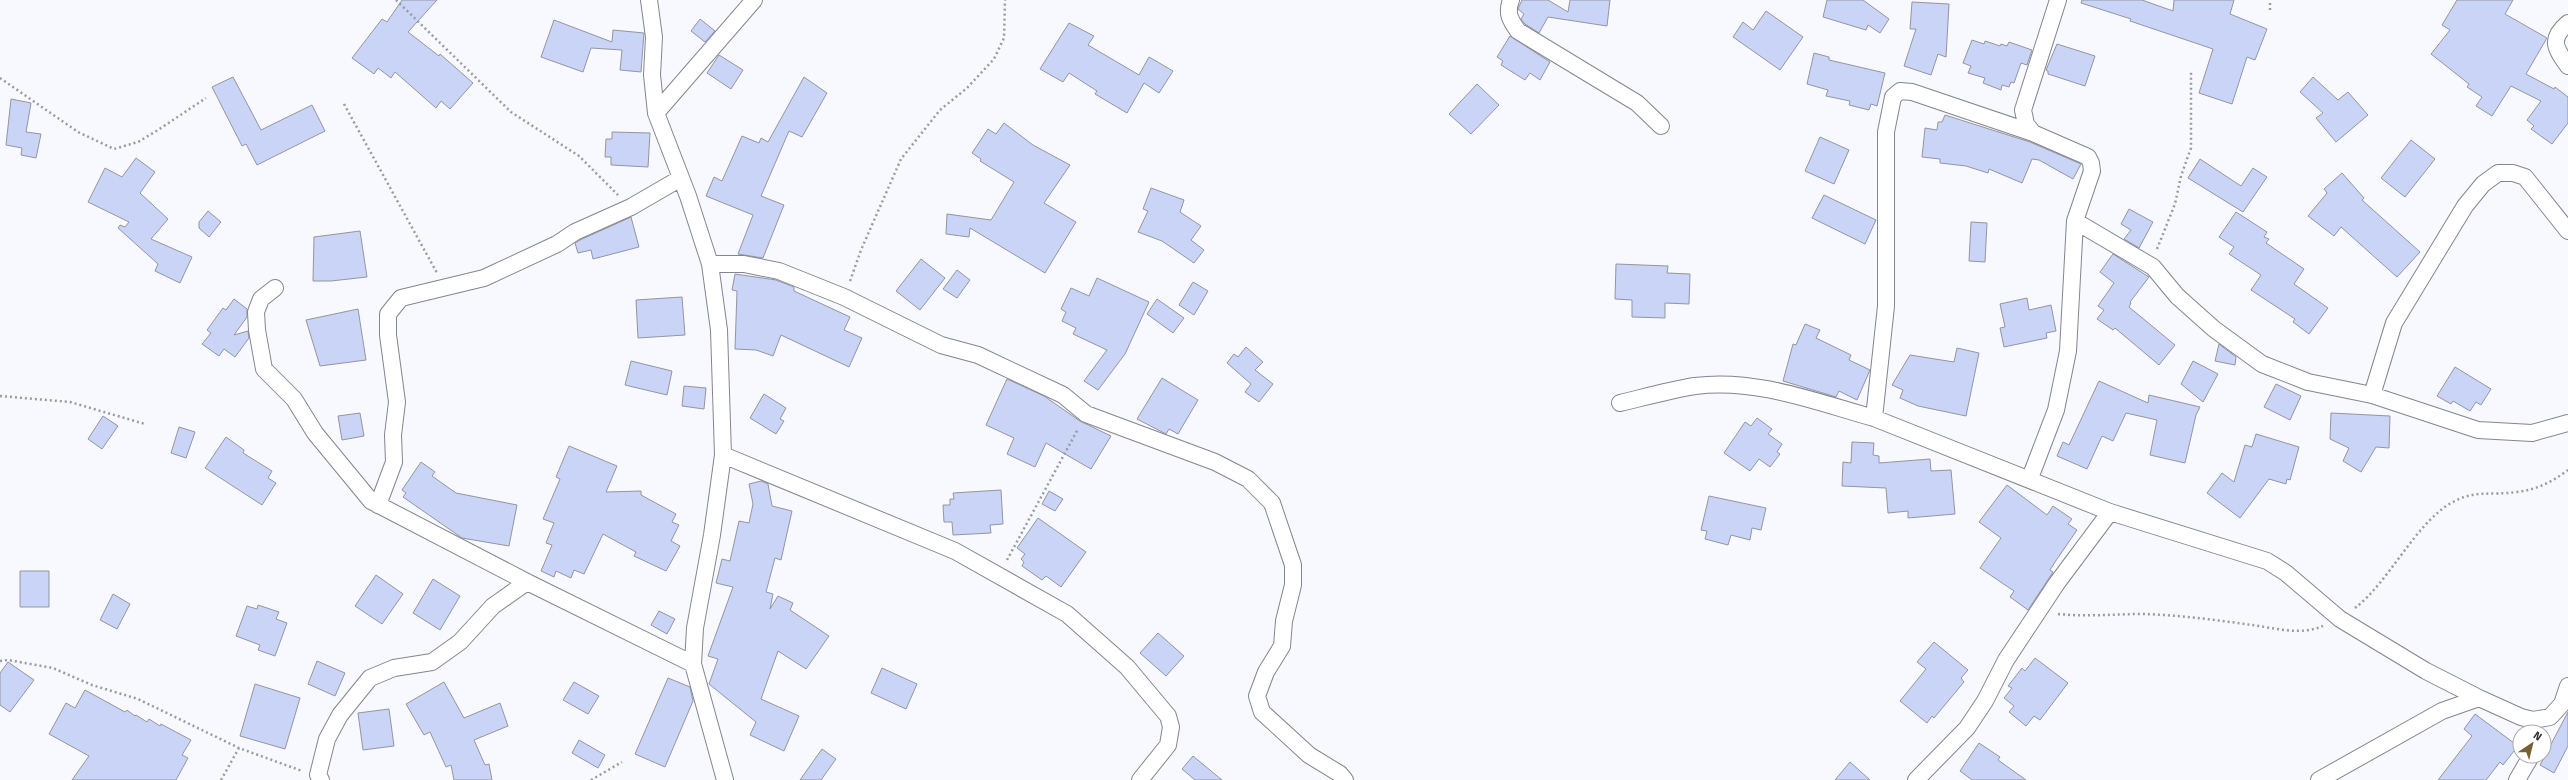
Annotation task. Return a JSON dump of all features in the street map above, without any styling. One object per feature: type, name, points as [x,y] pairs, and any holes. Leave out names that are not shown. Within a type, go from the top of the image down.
[{"type":"street","points":[[649,0],[654,36],[652,76],[656,113],[710,264],[719,330],[723,455],[712,535],[695,628],[693,664],[725,780]]},
{"type":"street","points":[[656,113],[754,0]]},
{"type":"street","points":[[1511,0],[1509,7],[1509,20],[1518,31],[1637,104],[1661,126]]},
{"type":"street","points":[[2033,133],[2026,124],[2023,110],[2058,0]]},
{"type":"street","points":[[2568,23],[2556,33],[2555,38],[2559,54],[2568,66]]},
{"type":"street","points":[[1874,418],[1886,306],[1885,153],[1889,113],[1893,96],[1900,91],[1912,92],[2033,133],[2088,157],[2092,163],[2092,171],[2075,220],[2068,351],[2056,410],[2030,478]]},
{"type":"street","points":[[2372,395],[2394,324],[2465,206],[2483,184],[2498,173],[2513,173],[2525,178],[2568,231]]},
{"type":"street","points":[[378,505],[394,462],[393,435],[397,402],[388,335],[388,314],[401,298],[446,289],[484,278],[557,244],[575,232],[631,208],[680,178]]},
{"type":"street","points":[[2075,220],[2153,267],[2177,296],[2214,329],[2262,364],[2308,382],[2372,395],[2478,430],[2532,433],[2568,423]]},
{"type":"street","points":[[710,264],[744,264],[779,271],[844,297],[941,345],[978,355],[1063,395],[1086,414],[1215,462],[1248,479],[1272,503],[1293,565],[1293,585],[1284,621],[1282,646],[1266,672],[1258,696],[1262,712],[1308,755],[1340,774],[1345,780]]},
{"type":"street","points":[[275,288],[261,299],[256,312],[257,330],[264,369],[294,399],[315,433],[371,501],[527,582],[693,664]]},
{"type":"street","points":[[1620,402],[1695,386],[1734,385],[1778,391],[1874,418],[2030,478],[2110,512],[2267,561],[2286,573],[2340,619],[2426,670],[2479,698],[2533,720],[2550,717]]},
{"type":"street","points":[[723,455],[955,551],[1067,614],[1127,667],[1168,716],[1171,727],[1168,745],[1140,780]]},
{"type":"street","points":[[1916,780],[1968,728],[1985,701],[2006,660],[2040,612],[2057,583],[2110,512]]},
{"type":"street","points":[[320,778],[327,739],[340,715],[370,678],[394,668],[432,662],[460,642],[493,606],[527,582]]},
{"type":"street","points":[[2547,724],[2550,717],[2562,704],[2568,686]]},
{"type":"street","points":[[2319,780],[2442,711],[2479,698]]},
{"type":"street","points":[[2517,780],[2526,764]]},
{"type":"path","points":[[396,0],[511,112],[579,156],[631,208]]},
{"type":"path","points":[[844,297],[861,250],[901,159],[940,110],[967,88],[994,59],[1004,38],[1005,0]]},
{"type":"path","points":[[2270,0],[2270,10]]},
{"type":"path","points":[[2153,267],[2158,247],[2175,204],[2181,176],[2191,148],[2191,70]]},
{"type":"path","points":[[0,78],[78,132],[114,149],[138,142],[206,98]]},
{"type":"path","points":[[344,104],[446,289]]},
{"type":"path","points":[[0,396],[70,402],[145,424]]},
{"type":"path","points":[[998,576],[1086,414]]},
{"type":"path","points":[[2040,612],[2080,616],[2144,614],[2252,625],[2288,631],[2315,630],[2340,619],[2358,606],[2431,520],[2450,504],[2470,494],[2515,492],[2538,488],[2568,470]]},
{"type":"path","points":[[0,661],[8,660],[53,668],[92,685],[138,699],[239,748],[320,778]]},
{"type":"path","points":[[221,780],[239,748]]},
{"type":"path","points":[[591,780],[622,762]]},
{"type":"building","points":[[402,0],[437,0],[408,32],[439,56],[440,54],[473,83],[450,109],[441,101],[436,108],[395,72],[391,78],[378,68],[374,74],[352,58],[382,19],[387,22]]},
{"type":"building","points":[[1522,0],[1548,0],[1568,12],[1570,0],[1610,0],[1607,26],[1548,17],[1539,33],[1525,24],[1521,19],[1524,14],[1518,9]]},
{"type":"building","points":[[1827,0],[1863,0],[1889,19],[1880,33],[1868,25],[1866,30],[1823,17]]},
{"type":"building","points":[[2082,0],[2142,0],[2173,11],[2174,0],[2234,0],[2230,14],[2267,29],[2255,60],[2247,57],[2232,104],[2199,93],[2213,49],[2130,21],[2131,19],[2081,3]]},
{"type":"building","points":[[2457,0],[2513,0],[2505,14],[2547,38],[2526,74],[2554,89],[2555,87],[2568,97],[2568,123],[2552,144],[2531,129],[2534,126],[2527,120],[2541,101],[2511,86],[2492,116],[2476,106],[2482,97],[2467,87],[2469,84],[2431,54],[2450,30],[2442,25]]},
{"type":"building","points":[[1912,2],[1949,4],[1946,57],[1938,54],[1931,75],[1904,66],[1916,29],[1910,29]]},
{"type":"building","points":[[1766,11],[1803,37],[1780,70],[1733,37],[1743,22],[1753,30]]},
{"type":"building","points":[[700,19],[715,31],[705,42],[691,31]]},
{"type":"building","points":[[554,20],[612,42],[613,30],[644,33],[641,72],[620,70],[622,50],[591,48],[583,72],[541,57]]},
{"type":"building","points":[[1069,23],[1094,36],[1088,45],[1139,75],[1149,57],[1173,71],[1159,93],[1144,83],[1127,113],[1095,94],[1097,91],[1069,73],[1063,82],[1040,69]]},
{"type":"building","points":[[1510,36],[1550,62],[1540,80],[1530,73],[1525,80],[1501,65],[1503,61],[1497,57]]},
{"type":"building","points":[[1972,40],[1984,44],[1985,41],[2000,46],[2001,44],[2007,46],[2009,42],[2032,50],[2027,65],[2021,63],[2014,83],[2011,82],[2009,87],[2002,85],[2001,90],[1983,83],[1985,78],[1968,73],[1971,66],[1963,63]]},
{"type":"building","points":[[2057,44],[2095,56],[2085,86],[2048,74],[2048,71],[2046,70]]},
{"type":"building","points":[[1814,53],[1829,57],[1829,60],[1885,73],[1877,106],[1871,104],[1869,110],[1849,105],[1850,101],[1826,96],[1828,90],[1807,84]]},
{"type":"building","points":[[719,55],[743,70],[731,89],[707,73]]},
{"type":"building","points":[[233,77],[261,130],[312,105],[325,131],[257,165],[246,144],[242,146],[212,87]]},
{"type":"building","points":[[804,77],[827,93],[802,137],[789,131],[761,196],[784,205],[763,258],[738,254],[753,215],[706,196],[714,177],[722,181],[742,136],[759,143],[761,138],[768,142]]},
{"type":"building","points":[[2313,77],[2338,100],[2348,92],[2368,115],[2336,142],[2316,118],[2323,113],[2300,92]]},
{"type":"building","points":[[1477,84],[1499,105],[1471,134],[1449,114]]},
{"type":"building","points":[[11,99],[31,103],[26,132],[41,134],[36,158],[21,155],[22,148],[6,145]]},
{"type":"building","points":[[1945,115],[2030,142],[2081,164],[2073,179],[2039,160],[2032,159],[2022,183],[1989,169],[1988,173],[1966,166],[1940,163],[1940,159],[1922,157],[1925,128],[1937,130],[1938,122],[1942,122]]},
{"type":"building","points":[[1004,123],[1033,145],[1070,165],[1044,203],[1076,222],[1045,273],[970,228],[969,237],[946,234],[947,214],[991,220],[1014,182],[980,161],[981,159],[972,153],[988,129],[996,134]]},
{"type":"building","points":[[612,132],[650,133],[648,167],[611,165],[611,157],[605,157],[606,139],[612,139]]},
{"type":"building","points":[[1820,137],[1849,150],[1834,184],[1805,171]]},
{"type":"building","points":[[2411,140],[2435,159],[2405,197],[2381,178]]},
{"type":"building","points":[[136,158],[155,172],[140,193],[168,219],[151,239],[192,257],[180,283],[155,271],[158,264],[118,228],[120,225],[125,227],[129,222],[88,202],[105,168],[122,177]]},
{"type":"building","points":[[2200,159],[2241,186],[2253,168],[2267,177],[2243,212],[2188,178]]},
{"type":"building","points":[[2342,173],[2364,198],[2362,200],[2420,252],[2397,277],[2341,227],[2334,236],[2308,216],[2327,193],[2324,189]]},
{"type":"building","points":[[1151,188],[1184,200],[1180,212],[1201,226],[1191,240],[1204,250],[1194,263],[1162,241],[1138,232],[1148,211],[1143,209]]},
{"type":"building","points":[[1824,195],[1876,220],[1865,244],[1812,218]]},
{"type":"building","points":[[2129,209],[2153,222],[2139,248],[2124,239],[2131,230],[2121,224]]},
{"type":"building","points":[[208,211],[221,222],[209,237],[199,228],[199,222]]},
{"type":"building","points":[[2236,212],[2267,232],[2264,237],[2269,239],[2266,243],[2304,269],[2294,284],[2328,308],[2309,334],[2293,322],[2295,319],[2251,290],[2261,275],[2229,254],[2234,247],[2219,237]]},
{"type":"building","points":[[631,217],[639,247],[593,259],[591,250],[578,253],[575,243]]},
{"type":"building","points":[[1971,222],[1987,223],[1985,262],[1969,261]]},
{"type":"building","points":[[360,231],[367,277],[331,281],[313,281],[314,237]]},
{"type":"building","points":[[2113,254],[2149,277],[2130,302],[2129,307],[2175,345],[2159,365],[2115,328],[2113,330],[2097,319],[2104,310],[2098,306],[2114,283],[2100,272]]},
{"type":"building","points":[[921,259],[945,278],[920,310],[896,291]]},
{"type":"building","points":[[1616,264],[1668,266],[1667,273],[1690,274],[1689,304],[1665,303],[1665,318],[1632,317],[1632,300],[1615,299]]},
{"type":"building","points":[[957,270],[970,280],[957,298],[943,289]]},
{"type":"building","points":[[735,274],[776,280],[794,287],[794,291],[850,317],[844,330],[862,338],[849,367],[781,335],[773,356],[756,350],[735,349],[737,291],[732,290]]},
{"type":"building","points":[[1097,278],[1149,302],[1125,354],[1098,390],[1084,381],[1107,350],[1073,334],[1076,328],[1062,321],[1066,312],[1061,309],[1071,288],[1089,296]]},
{"type":"building","points":[[1193,282],[1208,291],[1194,315],[1179,305]]},
{"type":"building","points":[[682,297],[685,335],[638,338],[636,300]]},
{"type":"building","points":[[2027,298],[2029,310],[2051,305],[2056,331],[2046,333],[2047,338],[2004,347],[2000,328],[2005,327],[2000,304]]},
{"type":"building","points":[[234,299],[247,309],[247,317],[234,335],[248,331],[249,338],[235,357],[224,349],[219,356],[202,344],[211,333],[207,330],[223,308],[226,310]]},
{"type":"building","points":[[1157,299],[1184,318],[1173,333],[1147,314]]},
{"type":"building","points":[[358,309],[366,360],[320,366],[306,320]]},
{"type":"building","points":[[1805,324],[1820,330],[1816,338],[1851,355],[1849,360],[1870,370],[1857,400],[1839,391],[1836,397],[1783,381],[1793,344],[1796,345]]},
{"type":"building","points":[[2219,344],[2236,357],[2235,365],[2215,361]]},
{"type":"building","points":[[1246,347],[1263,362],[1255,370],[1273,384],[1259,402],[1245,392],[1251,384],[1227,363],[1234,354],[1238,357]]},
{"type":"building","points":[[1957,348],[1979,353],[1966,416],[1918,406],[1900,398],[1903,390],[1892,385],[1910,355],[1954,362]]},
{"type":"building","points":[[631,361],[672,371],[667,395],[625,385]]},
{"type":"building","points":[[2193,361],[2218,374],[2203,402],[2181,384]]},
{"type":"building","points":[[2455,367],[2491,389],[2481,405],[2476,402],[2470,411],[2453,401],[2451,404],[2437,396]]},
{"type":"building","points":[[1162,378],[1198,400],[1178,434],[1169,429],[1166,434],[1137,419]]},
{"type":"building","points":[[1007,379],[1044,396],[1080,421],[1111,436],[1091,469],[1046,443],[1035,467],[1007,454],[1014,438],[986,425]]},
{"type":"building","points":[[2099,381],[2148,403],[2149,395],[2200,407],[2196,415],[2185,463],[2150,455],[2157,420],[2126,413],[2113,441],[2102,436],[2087,469],[2057,456],[2063,442],[2069,445]]},
{"type":"building","points":[[2276,384],[2301,396],[2290,420],[2264,407]]},
{"type":"building","points":[[684,386],[706,388],[704,409],[682,406]]},
{"type":"building","points":[[764,394],[786,408],[780,419],[784,421],[776,434],[750,418]]},
{"type":"building","points":[[360,413],[364,436],[342,440],[338,416]]},
{"type":"building","points":[[2331,413],[2390,416],[2389,448],[2376,447],[2361,472],[2343,461],[2349,448],[2330,439]]},
{"type":"building","points":[[103,416],[118,426],[102,449],[88,439]]},
{"type":"building","points":[[1757,418],[1772,429],[1768,434],[1782,444],[1777,452],[1780,454],[1770,467],[1759,459],[1750,471],[1724,453],[1745,422],[1751,426]]},
{"type":"building","points":[[179,427],[195,432],[186,458],[171,453]]},
{"type":"building","points":[[2256,434],[2299,447],[2290,480],[2287,479],[2286,484],[2269,479],[2240,518],[2207,493],[2222,473],[2234,482],[2245,445],[2252,447]]},
{"type":"building","points":[[226,437],[244,450],[243,453],[272,471],[268,478],[276,483],[262,505],[205,468]]},
{"type":"building","points":[[1852,442],[1874,443],[1873,455],[1879,456],[1879,463],[1930,459],[1931,471],[1951,470],[1955,514],[1908,518],[1908,511],[1888,513],[1886,488],[1842,486],[1843,462],[1851,463]]},
{"type":"building","points":[[569,446],[617,466],[606,492],[641,491],[641,495],[676,514],[672,522],[679,525],[671,541],[680,546],[666,571],[634,556],[636,552],[603,534],[584,574],[574,570],[571,578],[556,571],[554,577],[541,571],[552,545],[546,543],[554,523],[543,519],[560,479],[556,477]]},
{"type":"building","points":[[421,462],[435,472],[432,476],[456,493],[517,505],[509,546],[462,538],[403,497],[406,493],[402,490]]},
{"type":"building","points":[[761,481],[768,484],[772,506],[792,511],[781,560],[775,558],[766,592],[773,594],[770,609],[778,596],[793,603],[790,610],[829,636],[806,669],[778,651],[761,699],[799,716],[784,751],[750,735],[756,722],[709,684],[718,659],[708,656],[733,587],[716,583],[722,559],[730,561],[739,521],[749,523],[753,504],[749,484]]},
{"type":"building","points":[[2007,485],[2047,515],[2053,506],[2072,519],[2068,524],[2077,530],[2050,570],[2053,572],[2028,610],[2010,597],[2014,591],[1980,568],[2001,538],[1979,522]]},
{"type":"building","points":[[1001,490],[1003,524],[990,525],[991,533],[953,535],[952,522],[944,522],[943,505],[950,505],[950,499],[954,499],[953,493]]},
{"type":"building","points":[[1049,491],[1063,499],[1055,511],[1042,504]]},
{"type":"building","points":[[1709,496],[1766,508],[1761,530],[1752,528],[1750,540],[1731,535],[1728,545],[1705,539],[1707,531],[1701,530]]},
{"type":"building","points":[[1038,518],[1086,552],[1061,587],[1046,576],[1042,580],[1022,566],[1024,562],[1021,559],[1025,554],[1017,548]]},
{"type":"building","points":[[20,571],[49,571],[49,607],[20,607]]},
{"type":"building","points":[[376,575],[403,594],[382,624],[355,606]]},
{"type":"building","points":[[433,579],[460,596],[440,630],[413,613]]},
{"type":"building","points":[[113,594],[130,604],[117,629],[100,620]]},
{"type":"building","points":[[258,605],[279,612],[276,619],[287,623],[275,656],[258,650],[260,645],[236,636],[247,606],[257,609]]},
{"type":"building","points":[[659,611],[675,619],[667,634],[651,625]]},
{"type":"building","points":[[1158,633],[1184,656],[1166,676],[1140,653]]},
{"type":"building","points":[[1934,642],[1968,670],[1961,678],[1964,682],[1934,718],[1932,716],[1927,723],[1900,701],[1926,669],[1917,662]]},
{"type":"building","points":[[2035,658],[2068,683],[2040,720],[2034,716],[2026,726],[2009,712],[2014,706],[2004,698],[2012,688],[2008,686],[2022,668],[2025,671]]},
{"type":"building","points":[[317,661],[345,673],[335,696],[308,684]]},
{"type":"building","points":[[8,662],[34,680],[10,712],[0,705],[0,673]]},
{"type":"building","points":[[882,668],[917,684],[906,709],[871,693]]},
{"type":"building","points":[[668,678],[690,687],[693,701],[665,767],[635,754]]},
{"type":"building","points":[[444,682],[464,718],[500,703],[508,726],[474,740],[485,765],[489,764],[492,780],[454,780],[451,765],[446,767],[430,732],[424,735],[406,704]]},
{"type":"building","points":[[574,682],[599,696],[588,714],[563,700]]},
{"type":"building","points":[[255,684],[300,698],[285,749],[240,736]]},
{"type":"building","points":[[85,690],[125,712],[127,710],[147,722],[149,719],[160,726],[161,724],[191,740],[182,755],[188,758],[176,780],[72,780],[89,756],[49,734],[66,703],[75,708]]},
{"type":"building","points":[[389,709],[394,746],[363,750],[358,713]]},
{"type":"building","points":[[2568,712],[2568,746],[2554,773],[2540,765],[2552,764],[2552,742]]},
{"type":"building","points":[[2475,714],[2512,742],[2512,754],[2503,765],[2500,762],[2486,780],[2438,780],[2472,736],[2464,729]]},
{"type":"building","points":[[579,740],[605,755],[598,768],[572,753]]},
{"type":"building","points":[[1979,743],[2000,757],[1998,760],[2026,780],[1972,780],[1960,771]]},
{"type":"building","points":[[822,749],[836,759],[821,780],[800,780]]},
{"type":"building","points":[[1193,756],[1222,780],[1195,780],[1182,769]]},
{"type":"building","points":[[1850,762],[1870,780],[1835,780]]}]
